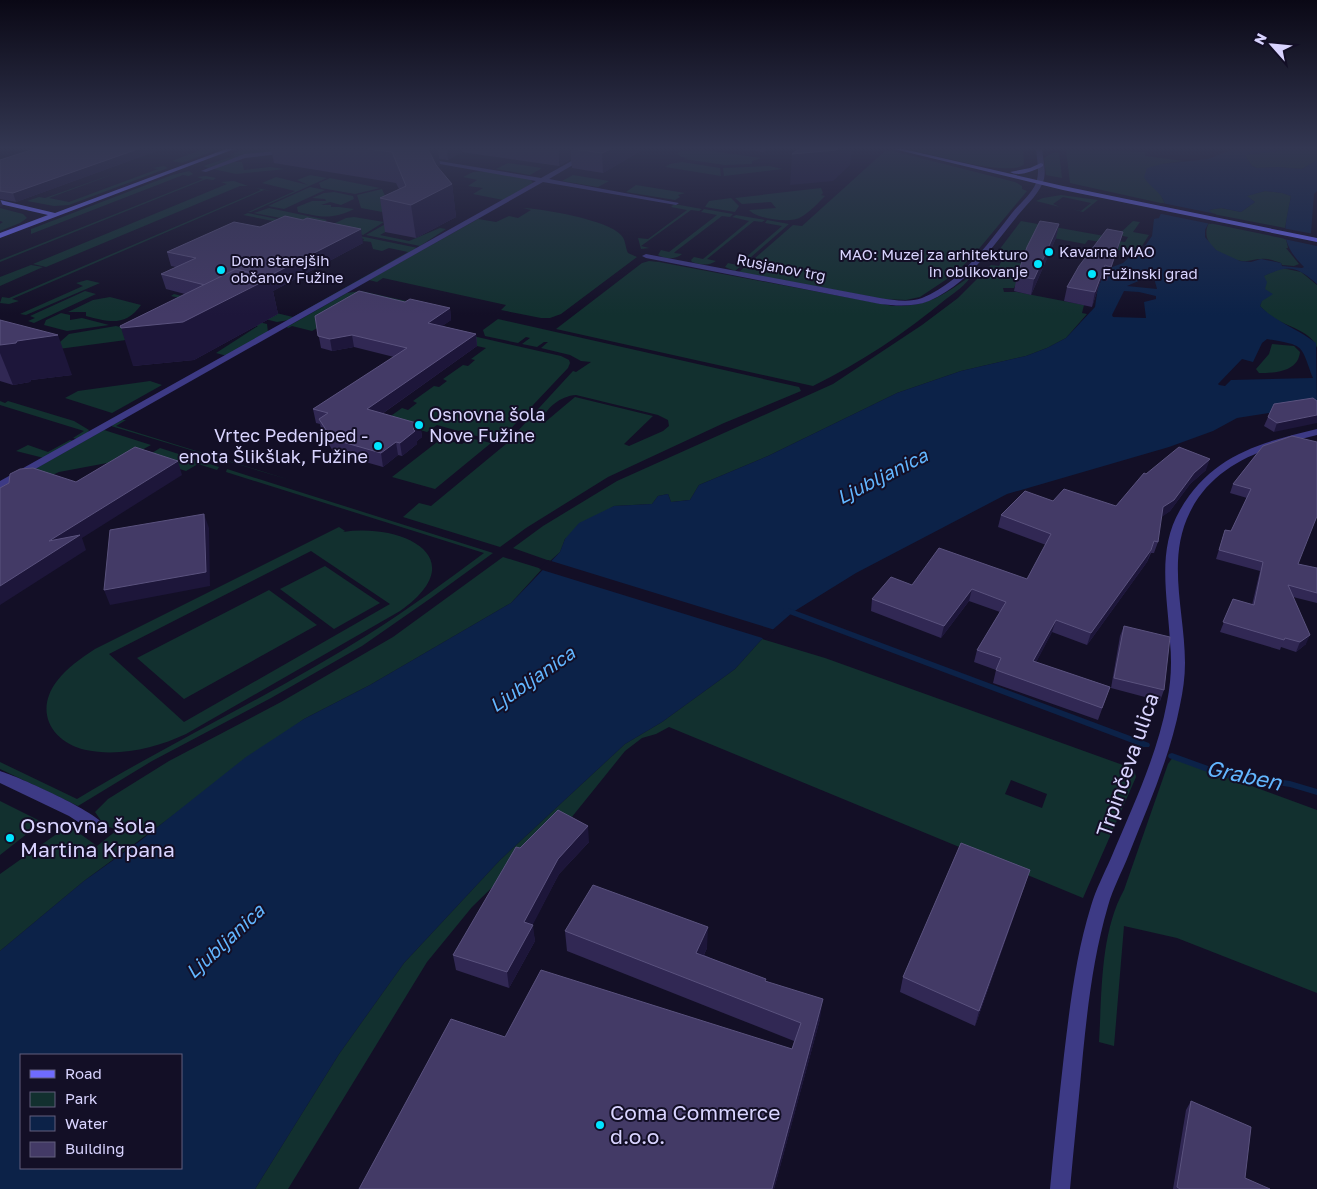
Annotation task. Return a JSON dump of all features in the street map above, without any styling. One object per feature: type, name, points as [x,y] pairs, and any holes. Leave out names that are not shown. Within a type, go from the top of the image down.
[{"type":"street","points":[[4,204],[56,215]]},
{"type":"street","points":[[0,236],[84,204]]},
{"type":"street","points":[[0,486],[499,204]]},
{"type":"street","name":"Rusjanov trg","points":[[646,256],[880,301],[893,303],[919,301],[935,294],[967,271],[982,256],[1022,204]]},
{"type":"street","points":[[1146,204],[1317,240]]},
{"type":"street","name":"Trpinčeva ulica","points":[[1060,1189],[1081,986],[1090,941],[1100,905],[1156,762],[1170,720],[1177,686],[1179,662],[1172,571],[1174,536],[1192,499],[1204,484],[1228,463],[1254,448],[1317,432]]},
{"type":"street","points":[[0,777],[75,812],[98,827]]},
{"type":"green space","points":[[46,204],[70,204],[69,205]]},
{"type":"green space","points":[[95,204],[107,204],[31,234],[31,229]]},
{"type":"green space","points":[[139,204],[143,204],[0,262],[0,260]]},
{"type":"green space","points":[[177,204],[196,204],[46,267],[33,264]]},
{"type":"green space","points":[[231,204],[12,299],[19,301],[9,304],[0,303],[2,297],[9,298]]},
{"type":"green space","points":[[265,204],[268,204],[251,212],[248,212]]},
{"type":"green space","points":[[271,204],[294,204],[284,209],[268,206]]},
{"type":"green space","points":[[303,204],[323,204],[321,205],[354,209],[339,215],[326,216],[298,212],[297,207]]},
{"type":"green space","points":[[360,204],[389,204],[393,214],[361,208]]},
{"type":"green space","points":[[677,204],[702,209],[699,211],[691,210],[641,246],[649,248],[641,249],[638,238],[648,239],[687,210],[671,207]]},
{"type":"green space","points":[[707,204],[739,206],[735,212],[705,207]]},
{"type":"green space","points":[[773,204],[817,204],[804,215],[790,220],[766,218],[749,210],[776,208]]},
{"type":"green space","points":[[826,204],[1016,204],[973,256],[953,275],[920,297],[906,300],[883,299],[739,272],[793,225],[802,226]]},
{"type":"green space","points":[[1089,204],[1092,204],[1083,212],[1072,209],[1081,211]]},
{"type":"green space","points":[[1252,204],[1289,204],[1285,228],[1213,214],[1208,210],[1221,208],[1241,212]]},
{"type":"green space","points":[[0,208],[23,214],[27,218],[0,231],[0,224],[3,222],[0,221]]},
{"type":"green space","points":[[269,208],[327,220],[323,226],[254,213]]},
{"type":"green space","points":[[523,208],[560,213],[603,225],[621,235],[628,253],[637,257],[561,314],[550,318],[501,310],[506,305],[383,278],[377,282],[369,280],[478,219],[496,222],[509,216],[518,218],[531,210]]},
{"type":"green space","points":[[704,209],[733,214],[730,217],[722,216],[674,253],[682,254],[679,256],[670,258],[658,255],[661,250],[669,252],[717,215],[701,212]]},
{"type":"green space","points":[[248,213],[418,248],[289,320],[277,322],[171,296],[174,294],[219,305],[272,312],[293,317],[408,252],[389,248],[382,251],[373,249],[371,242],[363,241],[364,239],[243,215]]},
{"type":"green space","points":[[736,215],[765,220],[762,222],[754,221],[707,259],[716,261],[713,263],[698,264],[692,262],[691,260],[694,257],[703,259],[749,221],[732,217]]},
{"type":"green space","points":[[354,217],[384,222],[363,235],[332,228],[331,225],[346,218]]},
{"type":"green space","points":[[396,218],[398,225],[380,235],[409,241],[440,228],[446,229],[420,246],[366,235]]},
{"type":"green space","points":[[767,220],[789,224],[735,271],[725,267],[728,263],[737,265],[782,226],[765,223]]},
{"type":"green space","points":[[1021,221],[1110,237],[1109,240],[1125,242],[1128,237],[1118,235],[1133,221],[1140,222],[1133,232],[1149,235],[1135,253],[1118,250],[1119,245],[1088,240],[1085,244],[1053,238],[1027,261],[1004,257],[1007,252],[999,250]]},
{"type":"green space","points":[[1209,223],[1286,239],[1288,248],[1286,248],[1299,264],[1294,266],[1282,265],[1281,263],[1266,259],[1245,261],[1227,257],[1214,249],[1210,243],[1206,230]]},
{"type":"green space","points":[[1002,260],[1026,264],[1014,288],[1003,288],[1004,292],[1017,292],[1084,305],[1082,313],[1087,314],[1066,338],[1026,356],[961,371],[897,393],[768,456],[699,485],[690,500],[671,502],[668,494],[658,496],[652,504],[614,506],[565,539],[560,552],[550,561],[513,548],[543,526],[617,481],[833,384],[922,325],[958,298],[991,265],[999,266]]},
{"type":"green space","points":[[649,261],[893,306],[926,302],[943,294],[971,276],[960,289],[915,324],[865,357],[813,386],[556,329],[642,263]]},
{"type":"green space","points":[[31,265],[43,267],[0,286],[0,277]]},
{"type":"green space","points":[[1282,268],[1301,272],[1317,285],[1317,348],[1310,337],[1272,317],[1260,306],[1265,289],[1263,276]]},
{"type":"green space","points":[[87,280],[100,283],[26,315],[20,314],[83,286],[76,283]]},
{"type":"green space","points":[[85,291],[96,294],[34,323],[28,321],[35,318],[30,316]]},
{"type":"green space","points":[[361,291],[420,304],[361,303],[312,331],[292,326],[287,327],[347,293]]},
{"type":"green space","points":[[110,297],[141,305],[129,317],[116,321],[86,316],[86,312],[68,312],[93,300]]},
{"type":"green space","points":[[217,312],[267,324],[268,332],[227,356],[216,353],[258,326],[222,318]]},
{"type":"green space","points":[[61,313],[70,315],[70,320],[82,318],[109,325],[67,331],[44,325],[46,320]]},
{"type":"green space","points":[[498,319],[799,387],[801,391],[724,423],[608,477],[526,528],[500,547],[403,517],[419,503],[431,506],[506,444],[573,371],[576,372],[591,362],[581,361],[570,355],[541,348],[548,342],[544,342],[537,347],[522,344],[530,338],[526,337],[518,343],[485,336],[483,330]],"holes":[[[576,395],[658,415],[668,420],[669,426],[663,431],[629,446],[624,444],[653,416],[575,397],[544,423],[541,422],[546,412],[559,400]]]},
{"type":"green space","points":[[116,326],[156,336],[51,350],[69,334]]},
{"type":"green space","points":[[473,336],[561,356],[569,360],[570,363],[568,368],[498,442],[437,425],[427,432],[385,420],[402,408],[408,410],[417,403],[413,401],[434,386],[439,387],[447,381],[443,379],[463,365],[468,366],[475,360],[471,359],[486,348],[463,343]]},
{"type":"green space","points":[[1272,344],[1294,346],[1300,352],[1298,359],[1295,364],[1285,370],[1259,373],[1256,369],[1269,354]]},
{"type":"green space","points":[[150,381],[162,385],[112,413],[65,398],[78,391]]},
{"type":"green space","points":[[0,401],[5,403],[8,401],[74,421],[89,430],[87,434],[77,439],[73,438],[84,431],[0,405]]},
{"type":"green space","points":[[126,420],[116,426],[290,480],[111,426]]},
{"type":"green space","points":[[104,430],[151,445],[123,460],[59,472],[48,477],[28,473]]},
{"type":"green space","points":[[470,438],[491,443],[435,489],[392,477],[441,439],[462,444]]},
{"type":"green space","points":[[70,440],[74,441],[44,458],[16,451],[28,445],[48,452]]},
{"type":"green space","points":[[160,448],[219,467],[217,470],[198,464],[186,471],[144,458]]},
{"type":"green space","points":[[227,469],[493,553],[362,646],[271,698],[152,761],[78,806],[0,769],[0,762],[77,799],[333,656],[398,615],[484,553],[226,472]]},
{"type":"green space","points":[[339,527],[345,531],[343,532],[366,531],[388,533],[407,539],[422,548],[431,560],[431,575],[422,592],[400,611],[186,734],[150,747],[124,752],[99,752],[74,746],[55,733],[47,714],[50,692],[65,672],[95,649]],"holes":[[[311,551],[390,604],[184,722],[109,654]]]},
{"type":"green space","points":[[503,557],[542,569],[511,603],[370,685],[304,719],[84,881],[0,951],[0,874],[58,833],[72,828],[97,846],[117,830],[104,825],[95,812],[108,799],[169,761],[281,702],[393,637]]},
{"type":"green space","points":[[325,566],[380,603],[334,629],[280,589]]},
{"type":"green space","points":[[269,590],[317,625],[184,699],[137,658]]},
{"type":"green space","points":[[762,639],[825,658],[1134,769],[1136,777],[1083,898],[669,727],[656,734],[642,738],[625,751],[563,828],[518,862],[472,907],[427,962],[288,1189],[255,1189],[339,1054],[404,963],[500,860],[625,744],[662,722],[735,669]],"holes":[[[1011,780],[1047,794],[1042,808],[1005,794]]]},
{"type":"green space","points":[[1173,757],[1317,810],[1317,993],[1177,938],[1124,926],[1114,1046],[1099,1042],[1106,944],[1116,907],[1124,890],[1168,764]]},
{"type":"green space","name":"Osnovna šola Martina Krpana","points":[[0,801],[42,822],[0,855]]},
{"type":"water","name":"Ljubljanica","points":[[1165,204],[1252,204],[1241,212],[1221,208],[1209,210],[1213,214],[1205,230],[1205,237],[1216,250],[1240,261],[1251,262],[1261,259],[1281,263],[1282,266],[1302,268],[1304,267],[1290,250],[1287,242],[1286,226],[1290,204],[1313,204],[1311,233],[1317,246],[1317,284],[1297,270],[1286,269],[1273,272],[1264,276],[1267,282],[1265,289],[1273,294],[1262,301],[1260,306],[1273,317],[1316,343],[1317,408],[1306,407],[1237,418],[1213,431],[1169,447],[1007,494],[856,573],[793,612],[762,639],[735,669],[662,722],[625,744],[500,860],[404,963],[339,1054],[255,1189],[0,1189],[0,951],[84,881],[140,841],[246,757],[304,719],[370,685],[511,603],[560,552],[565,539],[579,523],[614,506],[652,504],[658,496],[668,494],[671,502],[690,500],[699,485],[768,456],[897,393],[961,371],[1026,356],[1047,348],[1066,338],[1095,307],[1098,287],[1107,269],[1123,263],[1133,254],[1140,253],[1152,236],[1154,219],[1159,218]],"holes":[[[1150,276],[1154,278],[1157,289],[1127,286]],[[1124,291],[1156,296],[1156,299],[1144,302],[1146,318],[1113,317],[1112,315]],[[1267,339],[1295,345],[1303,352],[1313,378],[1231,380],[1225,386],[1218,384],[1242,359],[1253,362],[1262,343]]]},
{"type":"pier","points":[[1161,204],[1169,204],[1216,214],[1211,224],[1157,213]]},
{"type":"pier","points":[[1282,228],[1314,234],[1317,246],[1284,239]]},
{"type":"pier","points":[[548,560],[775,630],[766,639],[539,569]]},
{"type":"building","points":[[285,216],[303,220],[307,218],[361,229],[267,277],[236,269],[205,285],[161,274],[196,258],[167,252],[234,222],[260,227]]},
{"type":"building","points":[[1040,221],[1059,224],[1034,279],[1017,276],[1027,247]]},
{"type":"building","points":[[1107,229],[1123,232],[1111,267],[1105,265],[1095,292],[1067,287],[1079,266]]},
{"type":"building","points":[[236,269],[270,278],[183,322],[121,328],[120,326]]},
{"type":"building","points":[[359,291],[405,302],[410,299],[450,308],[428,323],[476,334],[367,409],[420,424],[413,429],[415,431],[400,443],[396,442],[381,453],[332,439],[319,419],[328,413],[313,409],[407,348],[352,335],[330,339],[318,336],[315,316]]},
{"type":"building","points":[[0,320],[58,335],[0,345]]},
{"type":"building","points":[[1313,398],[1317,401],[1317,415],[1277,423],[1268,417],[1274,404]]},
{"type":"building","points":[[1292,436],[1317,442],[1317,516],[1298,564],[1317,568],[1317,593],[1288,585],[1310,635],[1300,642],[1285,638],[1284,640],[1223,622],[1233,599],[1254,605],[1263,562],[1219,550],[1225,530],[1231,531],[1251,489],[1233,484],[1263,446]]},
{"type":"building","points":[[135,447],[178,461],[49,541],[80,535],[0,586],[0,488],[9,483],[10,474],[20,469],[33,468],[76,482]]},
{"type":"building","points":[[1179,447],[1210,459],[1194,473],[1174,500],[1163,507],[1158,542],[1154,541],[1151,550],[1091,633],[1056,620],[1033,661],[1110,687],[1102,708],[996,670],[1001,658],[977,650],[1006,602],[972,589],[944,626],[872,599],[891,577],[912,585],[939,548],[1027,579],[1051,534],[1001,515],[1025,491],[1053,501],[1064,489],[1116,506],[1144,473],[1146,474]]},
{"type":"building","points":[[204,514],[206,572],[104,590],[110,530]]},
{"type":"building","points":[[1124,626],[1170,637],[1164,690],[1114,678]]},
{"type":"building","points":[[558,810],[588,826],[558,859],[524,922],[533,925],[507,972],[453,955],[516,847],[520,848]]},
{"type":"building","points":[[961,843],[1030,870],[979,1011],[903,977]]},
{"type":"building","name":"Coma Commerce d.o.o.","points":[[593,885],[708,927],[696,953],[766,979],[765,981],[823,999],[772,1189],[359,1189],[451,1019],[505,1037],[541,970],[792,1049],[801,1023],[565,931]]},
{"type":"building","points":[[1191,1101],[1251,1127],[1245,1178],[1270,1189],[1180,1189],[1177,1187]]},
{"type":"waterway","points":[[786,610],[1146,745]]},
{"type":"waterway","name":"Graben","points":[[1172,756],[1221,774],[1290,784],[1317,792]]},
{"type":"place","name":"Kavarna MAO","points":[[1049,252]]},
{"type":"place","name":"MAO: Muzej za arhitekturo in oblikovanje","points":[[1038,264]]},
{"type":"place","name":"Dom starejših občanov Fužine","points":[[221,270]]},
{"type":"place","name":"Fužinski grad","points":[[1092,274]]},
{"type":"place","name":"Osnovna šola Nove Fužine","points":[[419,425]]},
{"type":"place","name":"Vrtec Pedenjped - enota Šlikšlak, Fužine","points":[[378,446]]},
{"type":"place","name":"Osnovna šola Martina Krpana","points":[[10,838]]},
{"type":"place","name":"Coma Commerce d.o.o.","points":[[600,1125]]}]
